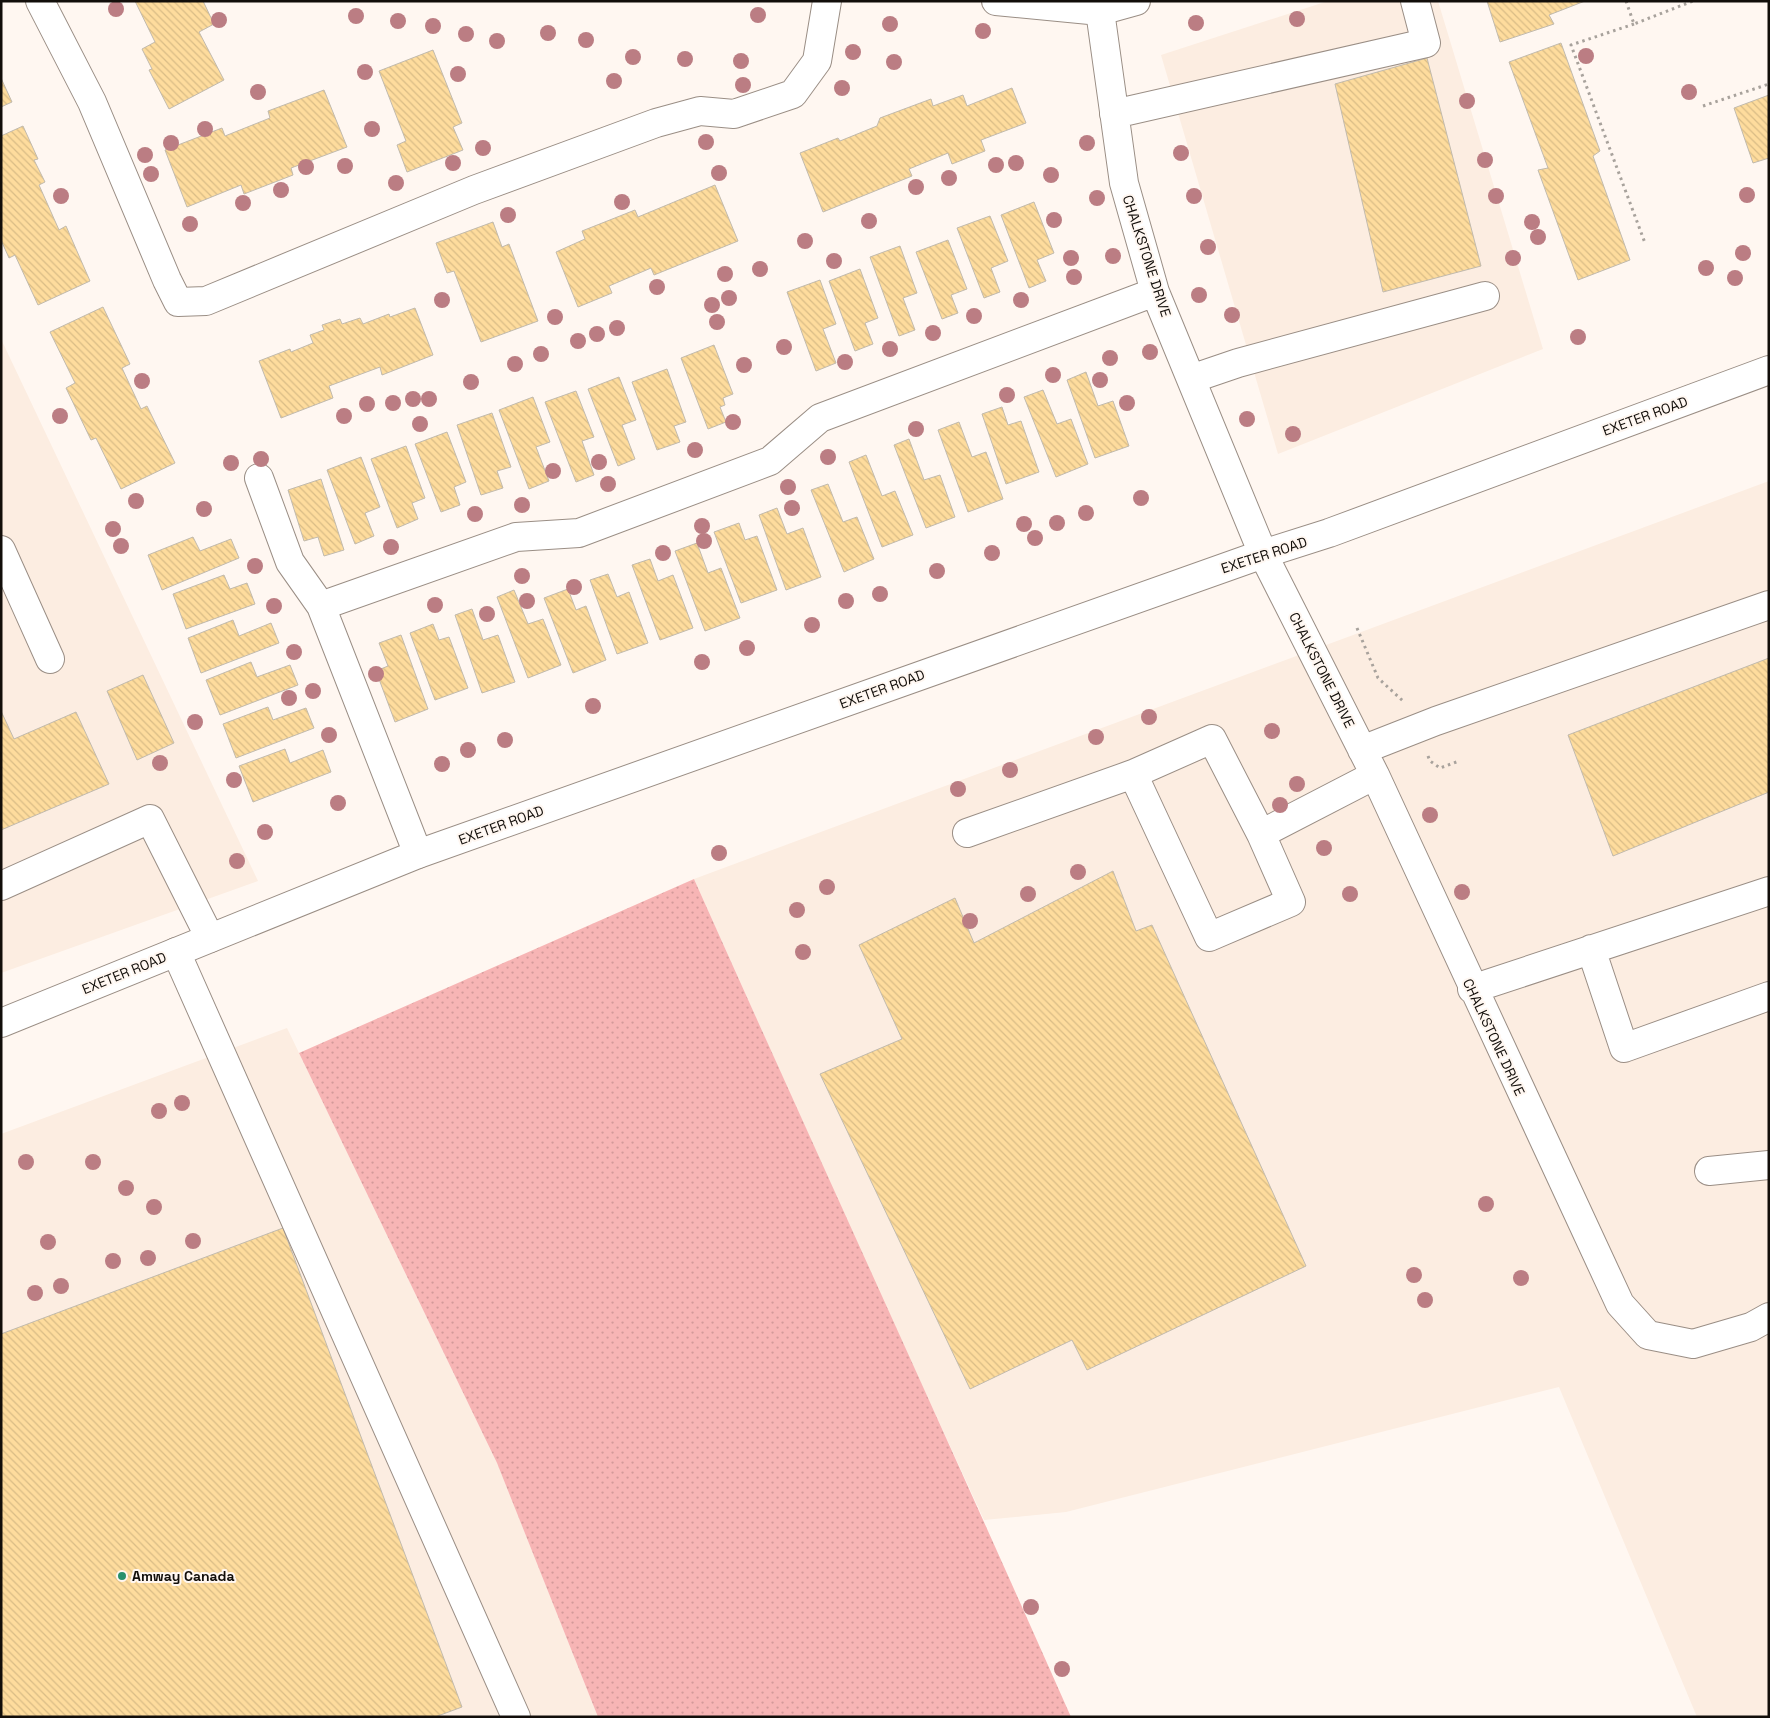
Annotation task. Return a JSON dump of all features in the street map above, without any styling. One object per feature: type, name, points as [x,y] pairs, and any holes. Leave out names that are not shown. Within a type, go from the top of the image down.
[{"type":"main road","points":[[40,1],[92,102],[178,302],[206,301],[474,190],[656,123],[700,111],[734,114],[793,94],[817,61],[827,1]]},
{"type":"main road","points":[[996,1],[1100,11],[1136,1]]},
{"type":"main road","points":[[1114,114],[1426,43],[1416,1]]},
{"type":"main road","name":"CHALKSTONE DRIVE","points":[[1100,11],[1124,183],[1155,292],[1263,554],[1375,775],[1620,1304],[1648,1335],[1693,1344],[1751,1327],[1769,1316]]},
{"type":"main road","points":[[320,606],[516,537],[579,533],[770,461],[820,418],[1155,292]]},
{"type":"main road","points":[[1191,378],[1238,363],[1485,296]]},
{"type":"main road","name":"EXETER ROAD","points":[[1,1023],[418,854],[1263,554],[1329,533],[1769,370]]},
{"type":"main road","points":[[259,478],[290,562],[320,606],[418,854]]},
{"type":"main road","points":[[1,550],[50,659]]},
{"type":"main road","points":[[1362,750],[1436,721],[1769,605]]},
{"type":"main road","points":[[967,833],[1133,774],[1212,739],[1261,834],[1291,902],[1209,937],[1133,774]]},
{"type":"main road","points":[[1261,834],[1375,775]]},
{"type":"main road","points":[[1,886],[150,819],[210,938]]},
{"type":"main road","points":[[1472,988],[1769,891]]},
{"type":"main road","points":[[1591,949],[1624,1048],[1769,996]]},
{"type":"main road","points":[[176,952],[508,1695],[516,1717]]},
{"type":"main road","points":[[1709,1171],[1769,1165]]},
{"type":"path","points":[[1626,1],[1634,24]]},
{"type":"path","points":[[1646,242],[1571,45],[1634,24],[1693,1]]},
{"type":"path","points":[[1703,106],[1769,84]]},
{"type":"shaded area","points":[[1328,1],[1438,1],[1543,349],[1278,454],[1161,55]]},
{"type":"shaded area","points":[[1,339],[258,881],[1,973]]},
{"type":"shaded area","points":[[1769,481],[1769,1717],[1697,1717],[1559,1387],[1066,1512],[984,1520],[871,1274],[694,879]]},
{"type":"shaded area","points":[[694,879],[1071,1717],[598,1717],[497,1463],[299,1053]]},
{"type":"shaded area","points":[[287,1028],[497,1463],[598,1717],[1,1717],[1,1134]]},
{"type":"building","points":[[135,1],[203,1],[214,24],[199,32],[224,80],[169,109],[149,70],[152,69],[142,49],[155,42]]},
{"type":"building","points":[[1487,1],[1585,1],[1549,15],[1554,24],[1500,42]]},
{"type":"building","points":[[1561,43],[1600,151],[1593,156],[1630,260],[1578,280],[1538,170],[1548,168],[1509,62]]},
{"type":"building","points":[[433,50],[462,123],[453,127],[463,150],[407,172],[397,145],[406,141],[379,71]]},
{"type":"building","points":[[1427,58],[1481,266],[1383,292],[1335,84]]},
{"type":"building","points":[[1,78],[12,102],[1,107]]},
{"type":"building","points":[[1012,88],[1026,123],[981,140],[985,151],[952,164],[948,153],[909,169],[912,176],[823,212],[800,153],[838,138],[840,141],[877,126],[880,118],[931,99],[933,106],[963,95],[967,106]]},
{"type":"building","points":[[324,90],[347,147],[291,168],[293,175],[244,194],[241,185],[187,207],[165,150],[222,128],[225,136],[270,118],[268,111]]},
{"type":"building","points":[[1769,95],[1769,158],[1753,163],[1734,108]]},
{"type":"building","points":[[23,126],[38,159],[34,160],[45,182],[39,185],[59,230],[66,226],[90,281],[38,305],[15,255],[9,258],[1,240],[1,136]]},
{"type":"building","points":[[715,185],[738,241],[654,275],[651,268],[609,286],[612,293],[578,307],[556,252],[585,239],[582,231],[635,210],[638,217]]},
{"type":"building","points":[[1034,202],[1054,253],[1037,260],[1046,281],[1029,288],[1001,215]]},
{"type":"building","points":[[990,216],[1008,261],[991,268],[1000,292],[984,298],[957,228]]},
{"type":"building","points":[[493,222],[502,247],[509,244],[538,321],[481,342],[454,271],[447,273],[436,243]]},
{"type":"building","points":[[948,240],[967,289],[951,295],[958,313],[942,319],[916,252]]},
{"type":"building","points":[[900,246],[917,293],[903,298],[915,330],[899,336],[870,257]]},
{"type":"building","points":[[860,269],[878,318],[865,323],[873,344],[855,351],[829,281]]},
{"type":"building","points":[[820,280],[836,324],[823,329],[836,363],[816,371],[787,292]]},
{"type":"building","points":[[103,307],[130,364],[122,368],[141,409],[147,406],[175,463],[121,489],[96,438],[91,440],[66,388],[75,383],[50,332]]},
{"type":"building","points":[[415,308],[433,355],[382,375],[380,367],[329,386],[333,398],[281,418],[259,361],[290,349],[291,352],[313,343],[310,335],[324,330],[322,325],[340,319],[342,324],[360,318],[363,324],[389,314],[390,317]]},
{"type":"building","points":[[714,345],[733,394],[723,398],[725,405],[720,407],[726,422],[708,429],[681,358]]},
{"type":"building","points":[[667,369],[686,422],[674,426],[680,442],[657,450],[632,382]]},
{"type":"building","points":[[1086,372],[1098,406],[1113,401],[1129,446],[1095,458],[1067,380]]},
{"type":"building","points":[[619,377],[636,420],[622,425],[635,459],[618,466],[588,389]]},
{"type":"building","points":[[1043,390],[1057,424],[1071,419],[1088,464],[1056,477],[1024,397]]},
{"type":"building","points":[[576,391],[594,437],[582,441],[594,475],[576,482],[545,402]]},
{"type":"building","points":[[533,397],[550,442],[536,447],[549,481],[529,489],[499,410]]},
{"type":"building","points":[[1002,407],[1008,425],[1021,421],[1039,472],[1006,484],[982,414]]},
{"type":"building","points":[[492,413],[511,467],[497,471],[503,488],[481,495],[457,425]]},
{"type":"building","points":[[959,422],[972,457],[986,452],[1003,499],[968,512],[938,430]]},
{"type":"building","points":[[447,432],[466,482],[454,487],[460,505],[441,512],[415,444]]},
{"type":"building","points":[[909,439],[924,480],[940,475],[955,517],[926,528],[894,445]]},
{"type":"building","points":[[406,446],[425,498],[412,503],[418,519],[397,528],[371,459]]},
{"type":"building","points":[[866,455],[882,496],[895,491],[913,535],[882,547],[849,462]]},
{"type":"building","points":[[361,457],[380,507],[365,513],[374,536],[355,544],[327,470]]},
{"type":"building","points":[[321,479],[344,550],[324,556],[318,537],[304,541],[288,490]]},
{"type":"building","points":[[828,484],[843,522],[857,517],[874,559],[844,572],[811,490]]},
{"type":"building","points":[[777,508],[787,534],[803,528],[821,577],[786,590],[759,515]]},
{"type":"building","points":[[739,523],[745,540],[757,536],[777,590],[741,603],[714,532]]},
{"type":"building","points":[[193,537],[200,551],[231,539],[239,558],[162,590],[148,555]]},
{"type":"building","points":[[697,543],[708,573],[721,568],[740,618],[705,631],[675,551]]},
{"type":"building","points":[[650,559],[658,581],[673,575],[693,628],[660,640],[632,565]]},
{"type":"building","points":[[608,574],[617,597],[629,592],[648,643],[617,654],[590,580]]},
{"type":"building","points":[[224,575],[230,589],[247,583],[255,604],[186,629],[173,594]]},
{"type":"building","points":[[568,589],[576,610],[586,606],[606,660],[573,673],[544,598]]},
{"type":"building","points":[[514,590],[528,624],[543,619],[561,665],[528,678],[497,597]]},
{"type":"building","points":[[472,609],[483,640],[498,635],[515,682],[482,693],[455,615]]},
{"type":"building","points":[[233,620],[239,636],[271,623],[279,643],[201,673],[188,638]]},
{"type":"building","points":[[433,624],[439,640],[449,637],[468,688],[435,700],[410,633]]},
{"type":"building","points":[[401,635],[428,709],[395,722],[376,671],[388,666],[379,643]]},
{"type":"building","points":[[1769,658],[1769,792],[1613,856],[1568,735]]},
{"type":"building","points":[[251,662],[257,677],[290,665],[298,685],[220,715],[206,680]]},
{"type":"building","points":[[143,675],[174,743],[137,760],[107,691]]},
{"type":"building","points":[[268,707],[273,720],[306,708],[314,728],[236,758],[223,724]]},
{"type":"building","points":[[1,711],[14,739],[76,712],[109,784],[1,830]]},
{"type":"building","points":[[285,749],[290,763],[323,750],[331,772],[253,802],[239,766]]},
{"type":"building","points":[[1113,871],[1136,931],[1152,925],[1306,1266],[1087,1370],[1072,1340],[970,1389],[820,1074],[902,1039],[859,945],[955,898],[974,943]]},
{"type":"building","points":[[283,1228],[462,1707],[435,1717],[1,1717],[1,1334]]},
{"type":"place","name":"Amway Canada","points":[[122,1576]]}]
